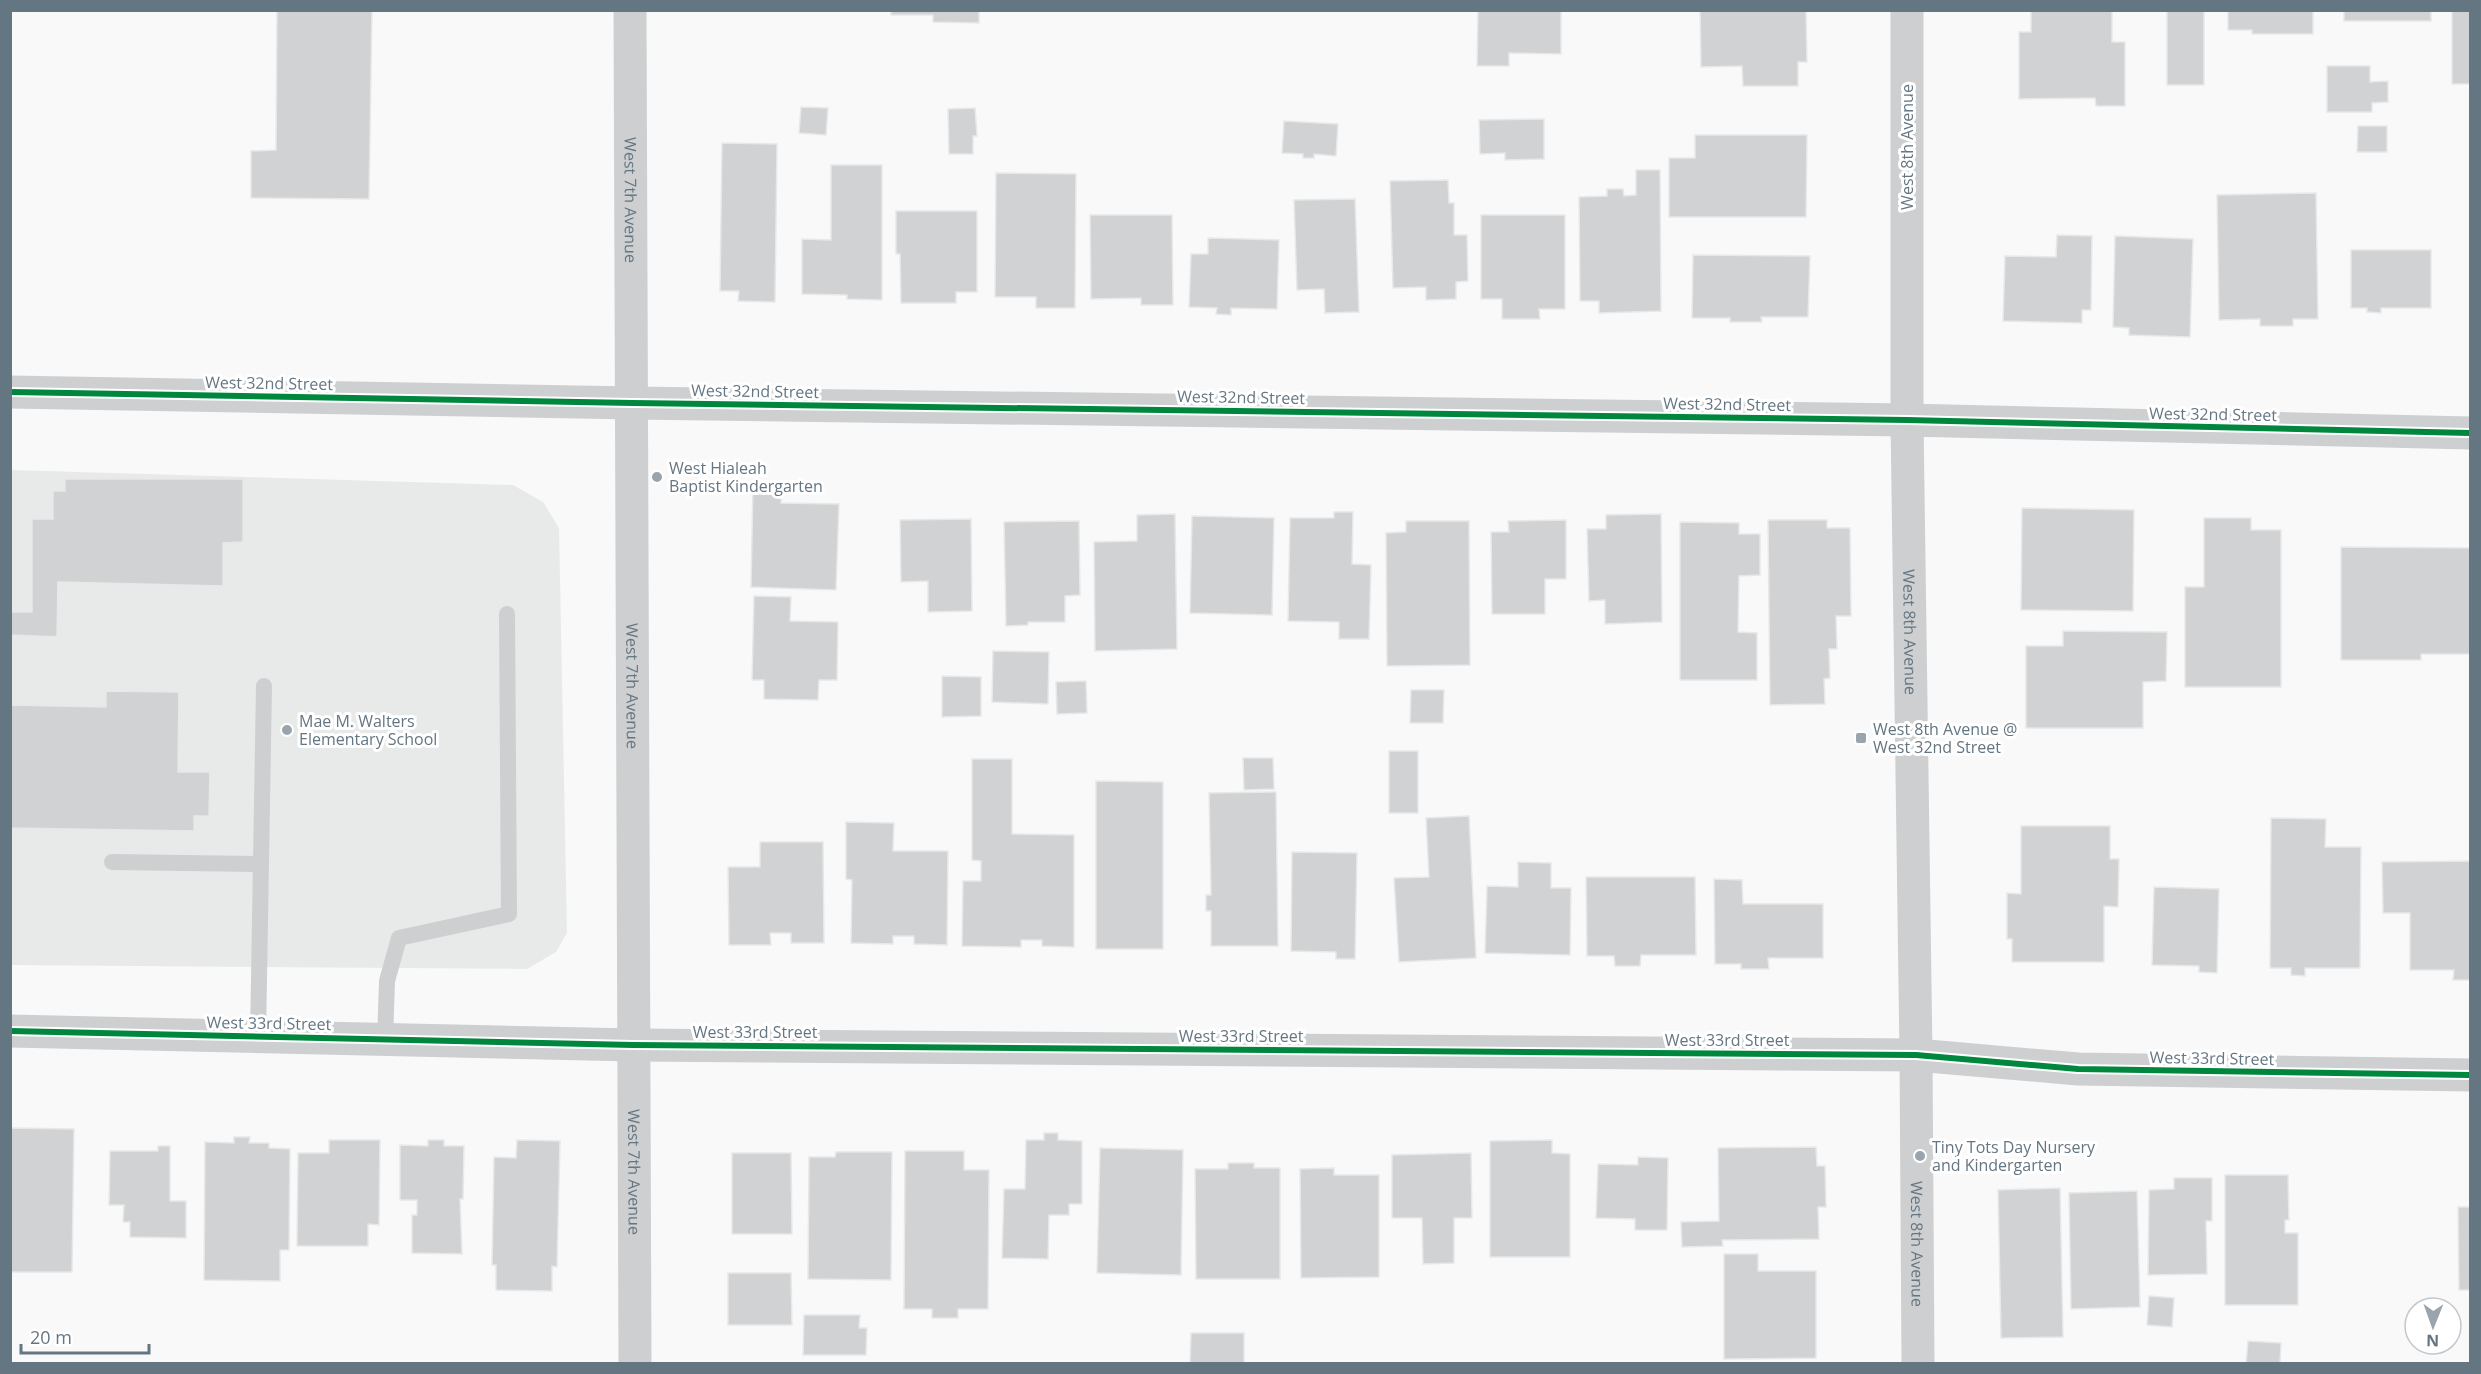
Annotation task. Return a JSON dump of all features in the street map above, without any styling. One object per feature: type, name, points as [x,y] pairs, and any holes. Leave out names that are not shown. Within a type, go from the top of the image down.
[{"type":"street","name":"West 7th Avenue","points":[[630,10],[635,1364]]},
{"type":"street","name":"West 8th Avenue","points":[[1907,10],[1907,420],[1918,1364]]},
{"type":"street","name":"West 32nd Street","points":[[10,392],[633,403],[1907,420],[2470,433]]},
{"type":"street","name":"West 33rd Street","points":[[10,1031],[633,1045],[1916,1055],[2078,1069],[2470,1076]]},
{"type":"lane","points":[[386,1040],[387,981],[399,938],[508,914],[507,614]]},
{"type":"lane","points":[[258,1037],[264,686]]},
{"type":"lane","points":[[112,862],[261,864]]},
{"type":"shaded area","name":"Mae M. Walters Elementary School","points":[[11,470],[513,485],[543,502],[559,528],[567,933],[556,952],[527,969],[11,965]]},
{"type":"building","points":[[277,10],[372,10],[369,199],[251,198],[251,151],[276,150]]},
{"type":"building","points":[[891,10],[979,10],[979,23],[933,22],[933,15],[891,15]]},
{"type":"building","points":[[1478,10],[1561,10],[1561,54],[1509,53],[1509,66],[1477,66]]},
{"type":"building","points":[[1700,10],[1806,10],[1807,62],[1798,62],[1798,86],[1743,86],[1742,66],[1701,67]]},
{"type":"building","points":[[2031,10],[2112,10],[2112,42],[2125,42],[2125,106],[2096,106],[2095,98],[2019,99],[2019,32],[2031,32]]},
{"type":"building","points":[[2167,10],[2204,10],[2204,85],[2167,85]]},
{"type":"building","points":[[2217,10],[2313,10],[2313,34],[2252,34],[2252,30],[2228,30],[2228,11]]},
{"type":"building","points":[[2344,10],[2431,10],[2431,21],[2344,21]]},
{"type":"building","points":[[2452,10],[2470,10],[2470,84],[2452,84]]},
{"type":"building","points":[[2327,66],[2370,66],[2370,82],[2388,81],[2388,102],[2372,103],[2372,112],[2327,112]]},
{"type":"building","points":[[801,107],[828,108],[826,135],[799,133]]},
{"type":"building","points":[[975,108],[977,136],[973,136],[973,154],[949,154],[948,109]]},
{"type":"building","points":[[1544,119],[1544,159],[1505,160],[1505,153],[1480,154],[1479,120]]},
{"type":"building","points":[[1284,121],[1338,124],[1336,156],[1314,154],[1314,158],[1303,158],[1303,154],[1282,153]]},
{"type":"building","points":[[2358,126],[2387,126],[2387,152],[2357,152]]},
{"type":"building","points":[[1695,135],[1807,135],[1806,217],[1669,217],[1669,158],[1695,158]]},
{"type":"building","points":[[722,143],[777,144],[775,302],[738,301],[739,291],[720,291]]},
{"type":"building","points":[[831,165],[882,165],[882,300],[847,299],[847,295],[802,294],[802,239],[831,240]]},
{"type":"building","points":[[1636,170],[1660,170],[1661,311],[1599,313],[1599,301],[1580,301],[1579,197],[1607,196],[1607,189],[1623,189],[1624,196],[1636,195]]},
{"type":"building","points":[[996,173],[1076,174],[1075,308],[1036,308],[1036,297],[995,297]]},
{"type":"building","points":[[1448,180],[1449,203],[1454,203],[1454,235],[1467,235],[1468,281],[1456,282],[1456,299],[1426,300],[1426,287],[1393,288],[1390,181]]},
{"type":"building","points":[[2316,193],[2318,319],[2293,319],[2293,326],[2260,326],[2260,319],[2219,320],[2217,195]]},
{"type":"building","points":[[1355,199],[1359,312],[1325,313],[1324,289],[1297,290],[1294,200]]},
{"type":"building","points":[[896,211],[977,211],[977,292],[956,292],[956,303],[901,303],[900,254],[896,254]]},
{"type":"building","points":[[1090,215],[1172,215],[1173,305],[1141,305],[1141,298],[1091,299]]},
{"type":"building","points":[[1481,215],[1565,215],[1565,309],[1539,309],[1540,319],[1502,319],[1502,299],[1481,299]]},
{"type":"building","points":[[2057,235],[2092,236],[2091,310],[2082,310],[2082,323],[2003,321],[2005,256],[2056,257]]},
{"type":"building","points":[[2115,236],[2193,239],[2190,337],[2129,335],[2129,328],[2113,327]]},
{"type":"building","points":[[1208,238],[1279,240],[1277,309],[1231,308],[1231,315],[1216,314],[1217,308],[1189,307],[1191,254],[1208,254]]},
{"type":"building","points":[[2351,250],[2431,250],[2431,308],[2381,308],[2381,313],[2367,312],[2367,308],[2351,308]]},
{"type":"building","points":[[1693,255],[1810,256],[1808,317],[1761,317],[1762,322],[1730,322],[1730,318],[1692,318]]},
{"type":"building","points":[[65,479],[243,479],[243,542],[223,543],[223,586],[58,582],[57,637],[10,635],[10,612],[32,612],[32,519],[53,519],[53,491],[65,491]]},
{"type":"building","points":[[753,483],[782,483],[781,503],[839,504],[836,590],[751,587]]},
{"type":"building","points":[[2022,508],[2134,510],[2133,611],[2021,610]]},
{"type":"building","points":[[1334,512],[1353,512],[1352,564],[1371,565],[1369,639],[1339,639],[1339,622],[1288,621],[1290,518],[1334,518]]},
{"type":"building","points":[[1175,514],[1177,649],[1095,651],[1094,542],[1137,541],[1137,515]]},
{"type":"building","points":[[1661,514],[1662,622],[1605,624],[1605,600],[1589,601],[1587,529],[1606,529],[1606,515]]},
{"type":"building","points":[[1192,516],[1274,518],[1272,615],[1190,613]]},
{"type":"building","points":[[2204,518],[2251,518],[2251,530],[2281,530],[2281,687],[2185,687],[2185,587],[2204,587]]},
{"type":"building","points":[[971,519],[972,611],[928,612],[928,581],[901,582],[900,520]]},
{"type":"building","points":[[1566,520],[1566,579],[1545,579],[1545,614],[1492,614],[1491,532],[1509,532],[1508,521]]},
{"type":"building","points":[[1768,520],[1827,520],[1827,528],[1850,528],[1851,616],[1836,616],[1837,649],[1829,649],[1830,678],[1824,679],[1825,704],[1770,705]]},
{"type":"building","points":[[1079,521],[1080,595],[1065,596],[1065,622],[1028,622],[1028,625],[1006,626],[1004,522]]},
{"type":"building","points":[[1406,521],[1469,521],[1470,665],[1387,666],[1386,533],[1406,532]]},
{"type":"building","points":[[1680,522],[1739,523],[1739,534],[1760,534],[1760,575],[1739,576],[1738,632],[1757,633],[1757,680],[1680,680]]},
{"type":"building","points":[[2341,547],[2470,548],[2470,654],[2421,654],[2421,660],[2341,660]]},
{"type":"building","points":[[754,596],[791,597],[790,621],[838,622],[837,680],[819,680],[818,700],[764,699],[764,680],[752,680]]},
{"type":"building","points":[[2063,631],[2167,632],[2166,681],[2143,682],[2143,728],[2026,728],[2026,646],[2063,646]]},
{"type":"building","points":[[993,651],[1049,652],[1048,704],[992,702]]},
{"type":"building","points":[[942,676],[981,677],[981,716],[942,717]]},
{"type":"building","points":[[1086,681],[1087,713],[1057,714],[1056,682]]},
{"type":"building","points":[[1411,690],[1444,690],[1443,723],[1410,723]]},
{"type":"building","points":[[106,691],[179,692],[178,772],[210,772],[209,816],[194,816],[194,831],[10,828],[10,705],[106,707]]},
{"type":"building","points":[[1389,751],[1418,751],[1418,813],[1389,813]]},
{"type":"building","points":[[1243,758],[1273,758],[1274,789],[1244,790]]},
{"type":"building","points":[[972,759],[1012,759],[1012,834],[1074,835],[1074,947],[1042,946],[1042,940],[1021,940],[1021,947],[962,946],[963,881],[981,881],[981,861],[972,860]]},
{"type":"building","points":[[1096,781],[1163,782],[1163,949],[1096,949]]},
{"type":"building","points":[[1276,792],[1278,946],[1211,946],[1211,911],[1206,911],[1206,895],[1211,895],[1209,793]]},
{"type":"building","points":[[1469,816],[1476,958],[1399,962],[1394,878],[1429,877],[1426,818]]},
{"type":"building","points":[[2271,818],[2326,819],[2325,847],[2361,847],[2360,968],[2305,968],[2305,976],[2291,975],[2291,968],[2270,968]]},
{"type":"building","points":[[846,822],[894,823],[893,851],[948,851],[947,945],[914,944],[914,936],[893,936],[893,944],[851,943],[852,880],[846,879]]},
{"type":"building","points":[[2021,826],[2110,826],[2110,859],[2119,859],[2118,907],[2104,906],[2104,962],[2012,962],[2012,939],[2007,939],[2007,893],[2021,894]]},
{"type":"building","points":[[760,842],[823,842],[824,943],[791,943],[791,933],[770,933],[771,945],[729,945],[728,867],[760,867]]},
{"type":"building","points":[[1292,852],[1357,853],[1355,959],[1336,959],[1336,952],[1291,951]]},
{"type":"building","points":[[2470,861],[2470,980],[2453,980],[2454,970],[2410,970],[2410,913],[2383,913],[2382,862]]},
{"type":"building","points":[[1518,862],[1551,863],[1551,888],[1571,888],[1570,955],[1485,953],[1487,886],[1518,887]]},
{"type":"building","points":[[1586,877],[1695,877],[1696,955],[1641,955],[1640,966],[1615,966],[1614,956],[1587,956]]},
{"type":"building","points":[[1714,879],[1742,880],[1743,904],[1823,904],[1823,958],[1768,958],[1769,969],[1741,969],[1741,964],[1715,964]]},
{"type":"building","points":[[2154,887],[2219,889],[2217,973],[2199,972],[2199,966],[2152,965]]},
{"type":"building","points":[[10,1128],[74,1129],[72,1272],[10,1272]]},
{"type":"building","points":[[1044,1133],[1058,1133],[1058,1140],[1082,1141],[1082,1204],[1069,1204],[1069,1215],[1049,1215],[1048,1259],[1002,1258],[1004,1189],[1025,1189],[1026,1140],[1044,1140]]},
{"type":"building","points":[[234,1137],[250,1137],[249,1143],[269,1143],[269,1148],[290,1149],[289,1250],[280,1250],[280,1281],[204,1280],[205,1142],[234,1143]]},
{"type":"building","points":[[329,1140],[380,1140],[379,1225],[368,1224],[368,1246],[297,1246],[298,1153],[329,1153]]},
{"type":"building","points":[[428,1140],[444,1140],[444,1146],[464,1146],[463,1199],[460,1199],[462,1254],[412,1253],[412,1215],[417,1215],[417,1200],[400,1200],[400,1145],[428,1146]]},
{"type":"building","points":[[517,1140],[560,1141],[557,1267],[552,1266],[552,1291],[496,1290],[496,1265],[492,1265],[494,1157],[516,1158]]},
{"type":"building","points":[[1552,1140],[1552,1153],[1570,1154],[1570,1257],[1490,1257],[1490,1141]]},
{"type":"building","points":[[158,1146],[170,1146],[170,1201],[186,1201],[186,1238],[130,1237],[130,1222],[123,1222],[124,1205],[109,1205],[110,1151],[158,1151]]},
{"type":"building","points":[[1816,1147],[1817,1166],[1825,1166],[1826,1207],[1818,1207],[1819,1239],[1722,1240],[1723,1246],[1682,1247],[1681,1222],[1719,1221],[1718,1148]]},
{"type":"building","points":[[1100,1148],[1183,1150],[1181,1275],[1097,1273]]},
{"type":"building","points":[[905,1151],[964,1151],[964,1170],[989,1170],[988,1309],[958,1309],[958,1318],[932,1318],[932,1309],[904,1309]]},
{"type":"building","points":[[836,1152],[892,1152],[891,1280],[808,1279],[809,1157],[835,1157]]},
{"type":"building","points":[[732,1153],[791,1153],[792,1234],[732,1234]]},
{"type":"building","points":[[1471,1153],[1472,1218],[1454,1218],[1454,1263],[1423,1264],[1422,1218],[1392,1218],[1392,1155]]},
{"type":"building","points":[[1638,1157],[1668,1158],[1667,1230],[1635,1230],[1635,1219],[1596,1218],[1598,1164],[1638,1165]]},
{"type":"building","points":[[1228,1163],[1254,1163],[1254,1168],[1280,1168],[1280,1279],[1196,1279],[1195,1169],[1228,1169]]},
{"type":"building","points":[[1334,1168],[1334,1175],[1379,1175],[1379,1277],[1301,1278],[1300,1169]]},
{"type":"building","points":[[2225,1175],[2288,1175],[2289,1220],[2285,1220],[2285,1233],[2298,1233],[2298,1305],[2225,1305]]},
{"type":"building","points":[[2174,1178],[2212,1178],[2212,1221],[2206,1221],[2207,1274],[2148,1275],[2149,1190],[2174,1189]]},
{"type":"building","points":[[2060,1188],[2063,1337],[2001,1338],[1998,1190]]},
{"type":"building","points":[[2137,1191],[2140,1307],[2071,1309],[2069,1193]]},
{"type":"building","points":[[2458,1207],[2470,1207],[2470,1290],[2459,1290]]},
{"type":"building","points":[[1724,1254],[1758,1254],[1758,1271],[1816,1271],[1816,1358],[1724,1359]]},
{"type":"building","points":[[728,1273],[791,1273],[792,1325],[728,1325]]},
{"type":"building","points":[[2149,1296],[2174,1298],[2172,1327],[2147,1325]]},
{"type":"building","points":[[804,1315],[860,1315],[859,1328],[867,1328],[866,1355],[803,1355]]},
{"type":"building","points":[[1191,1333],[1244,1333],[1244,1364],[1190,1364]]},
{"type":"building","points":[[2248,1341],[2281,1343],[2280,1364],[2246,1364]]},
{"type":"cycle path","points":[[10,392],[633,403],[1907,420],[2470,433]]},
{"type":"cycle path","points":[[10,1031],[633,1045],[1916,1055],[2078,1069],[2470,1075]]},
{"type":"place","name":"West Hialeah Baptist Kindergarten","points":[[657,477]]},
{"type":"place","name":"Mae M. Walters Elementary School","points":[[287,730]]},
{"type":"place","name":"West 8th Avenue @ West 32nd Street","points":[[1861,738]]},
{"type":"place","name":"Tiny Tots Day Nursery and Kindergarten","points":[[1920,1156]]}]
